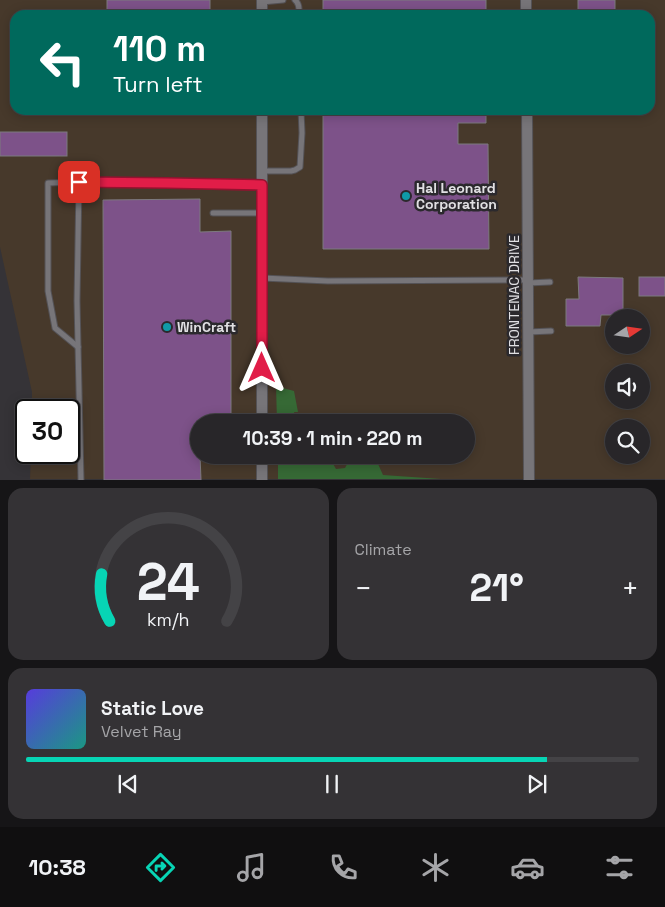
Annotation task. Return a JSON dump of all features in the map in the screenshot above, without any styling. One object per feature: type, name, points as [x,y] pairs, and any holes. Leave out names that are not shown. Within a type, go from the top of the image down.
[{"type":"street","points":[[262,115],[262,414]]},
{"type":"street","name":"FRONTENAC DRIVE","points":[[527,115],[528,480]]},
{"type":"street","points":[[262,464],[262,480]]},
{"type":"lane","points":[[262,1],[283,0]]},
{"type":"lane","points":[[262,171],[291,171],[300,168],[301,115]]},
{"type":"lane","points":[[78,347],[55,328],[48,291],[48,182],[262,185]]},
{"type":"lane","points":[[79,182],[77,301],[81,480]]},
{"type":"lane","points":[[213,212],[262,213]]},
{"type":"lane","points":[[262,278],[328,282],[550,282]]},
{"type":"lane","points":[[528,332],[551,331]]},
{"type":"shaded area","points":[[0,0],[665,0],[665,479],[30,479],[31,464],[80,464],[80,399],[32,399],[0,247]]},
{"type":"green space","points":[[276,386],[294,391],[298,412],[294,412],[295,414],[277,414]]},
{"type":"green space","points":[[278,464],[333,464],[336,469],[345,468],[347,464],[378,464],[383,475],[441,479],[278,479]]},
{"type":"building","points":[[107,0],[210,0],[210,10],[107,10]]},
{"type":"building","points":[[323,0],[486,0],[486,10],[323,10]]},
{"type":"building","points":[[578,0],[615,0],[615,10],[578,10]]},
{"type":"building","name":"Hal Leonard Corporation","points":[[323,115],[486,115],[486,123],[458,123],[458,144],[488,144],[489,249],[323,249]]},
{"type":"building","points":[[0,132],[67,132],[67,156],[0,156]]},
{"type":"building","name":"WinCraft","points":[[200,199],[200,232],[231,231],[231,414],[190,414],[190,464],[200,464],[201,480],[104,480],[103,200]]},
{"type":"building","points":[[578,277],[623,278],[623,309],[605,309],[605,315],[601,315],[600,326],[566,326],[566,299],[579,299]]},
{"type":"building","points":[[639,277],[665,277],[665,296],[639,296]]},
{"type":"place","name":"Hal Leonard Corporation","points":[[406,196]]},
{"type":"place","name":"WinCraft","points":[[167,327]]},
{"type":"route","points":[[79,182],[262,185],[262,368]]}]
